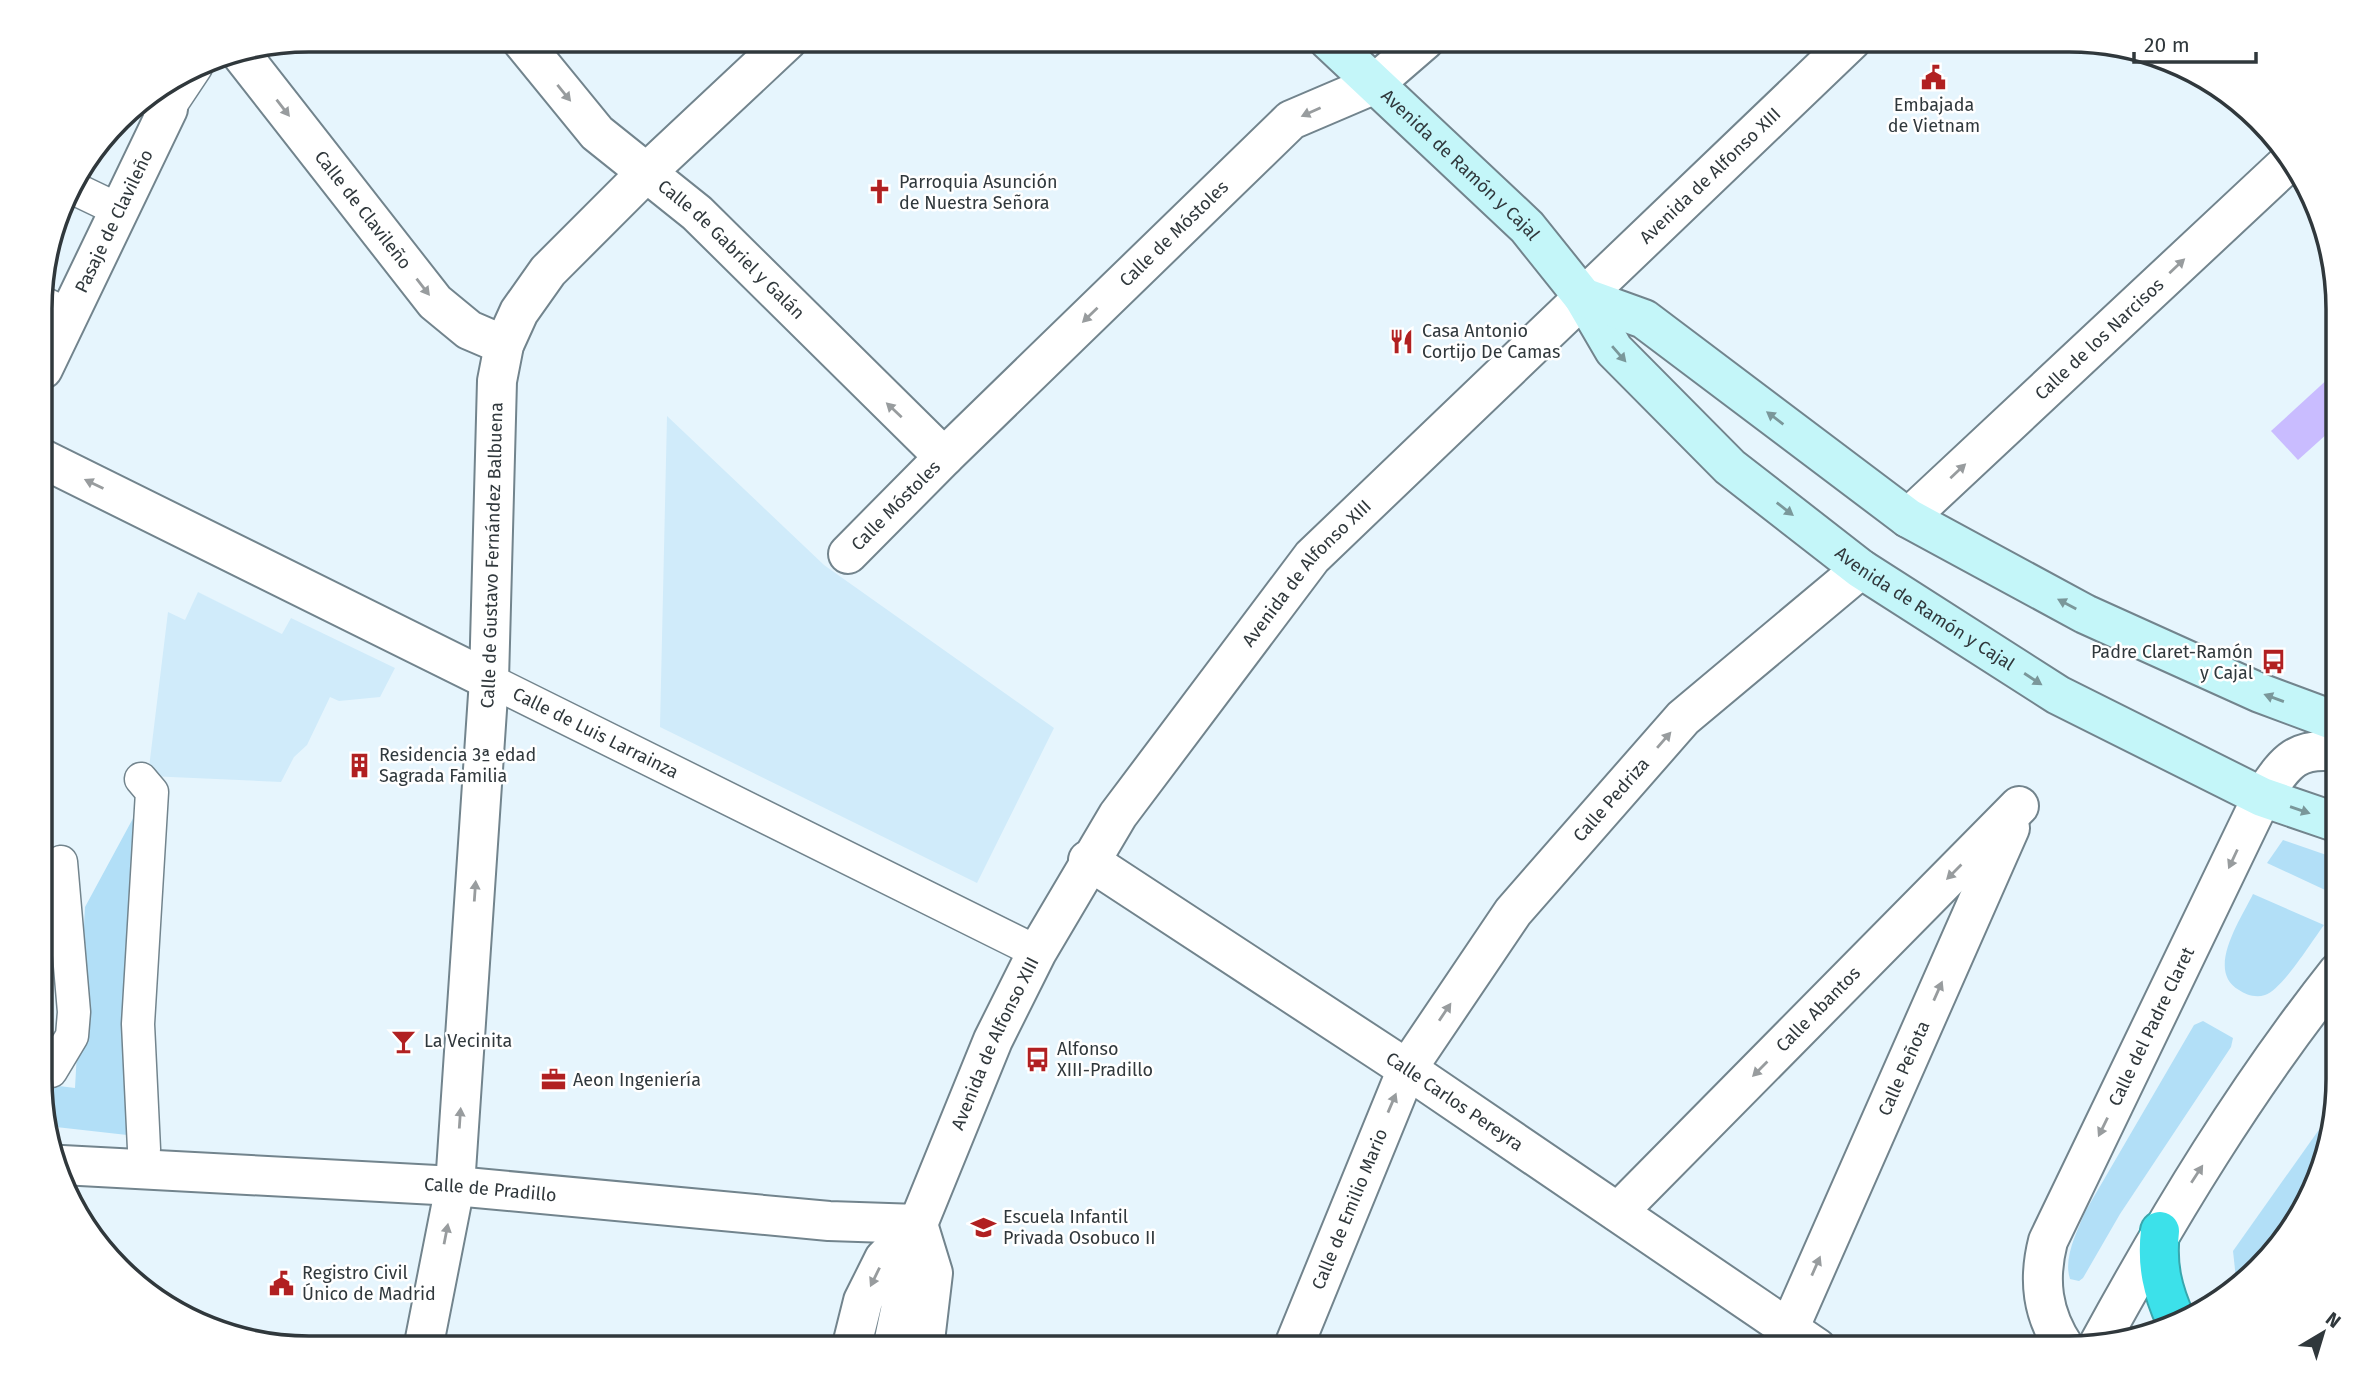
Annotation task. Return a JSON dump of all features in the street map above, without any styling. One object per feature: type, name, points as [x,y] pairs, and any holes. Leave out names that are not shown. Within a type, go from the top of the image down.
[{"type":"highway","points":[[2160,1231],[2157,1262],[2163,1291],[2173,1315]]},
{"type":"main road","name":"Avenida de Ramón y Cajal","points":[[1340,52],[1527,227],[1583,297],[1614,350],[1730,467],[1861,569],[2058,695],[2262,797],[2326,819]]},
{"type":"main road","points":[[1583,297],[1644,319],[1908,518],[2085,614],[2326,723]]},
{"type":"street","name":"Calle de Gabriel y Galán","points":[[531,52],[597,133],[697,213],[944,457]]},
{"type":"street","name":"Calle de Gustavo Fernández Balbuena","points":[[426,1336],[456,1186],[489,680],[497,381],[504,345],[519,312],[548,271],[646,173],[775,52]]},
{"type":"street","name":"Calle de Móstoles","points":[[944,457],[1291,120],[1373,85],[1411,52]]},
{"type":"street","name":"Avenida de Alfonso XIII","points":[[895,1336],[918,1224],[993,1040],[1037,952],[1088,860],[1118,815],[1312,556],[1839,52]]},
{"type":"street","name":"Calle de Clavileño","points":[[246,60],[435,302],[469,330],[504,345]]},
{"type":"street","name":"Pasaje de Clavileño","points":[[52,327],[56,309],[119,210],[157,104]]},
{"type":"street","name":"Calle de los Narcisos","points":[[1908,518],[2283,167]]},
{"type":"street","points":[[81,192],[119,210]]},
{"type":"street","name":"Calle Móstoles","points":[[848,554],[944,457]]},
{"type":"street","name":"Calle de Luis Larrainza","points":[[52,464],[1037,952]]},
{"type":"street","name":"Calle Pedriza","points":[[1406,1069],[1513,912],[1684,718],[1861,569]]},
{"type":"street","name":"Calle del Padre Claret","points":[[2059,1336],[2047,1313],[2041,1288],[2048,1241],[2262,797],[2294,756],[2311,750],[2326,738]]},
{"type":"street","points":[[141,779],[152,792],[138,1024],[144,1149]]},
{"type":"street","name":"Calle Abantos","points":[[1618,1212],[2020,806]]},
{"type":"street","name":"Calle Peñota","points":[[1804,1336],[2020,806]]},
{"type":"street","name":"Calle Carlos Pereyra","points":[[1088,860],[1406,1069],[1799,1336]]},
{"type":"street","points":[[52,1069],[72,1036],[74,1012],[61,862]]},
{"type":"street","points":[[2104,1334],[2160,1231],[2250,1093],[2326,988]]},
{"type":"street","name":"Calle de Emilio Mario","points":[[1298,1336],[1406,1069]]},
{"type":"street","name":"Calle de Pradillo","points":[[67,1165],[456,1186],[830,1221],[918,1224]]},
{"type":"street","name":"Avenida de Alfonso XIII","points":[[854,1336],[863,1301],[884,1259],[918,1224]]},
{"type":"street","points":[[918,1224],[933,1273],[926,1336]]},
{"type":"shaded area","points":[[2326,381],[2326,435],[2298,460],[2271,431]]},
{"type":"shaded area","points":[[667,416],[824,565],[1054,728],[977,883],[660,727]]},
{"type":"shaded area","points":[[198,592],[282,634],[291,618],[395,668],[380,697],[339,701],[330,697],[307,745],[294,757],[281,782],[148,776],[168,612],[185,620]]},
{"type":"shaded area","points":[[137,811],[145,1137],[57,1127],[52,1085],[75,1088],[85,907]]},
{"type":"shaded area","points":[[2283,840],[2326,855],[2326,890],[2267,863]]},
{"type":"shaded area","points":[[2253,894],[2324,925],[2280,984],[2265,995],[2258,996],[2239,990],[2229,981],[2225,971],[2225,958],[2234,930]]},
{"type":"shaded area","points":[[2203,1021],[2233,1038],[2231,1047],[2120,1214],[2083,1278],[2079,1281],[2070,1279],[2068,1262],[2085,1212],[2194,1025]]},
{"type":"shaded area","points":[[2323,1124],[2313,1162],[2292,1208],[2263,1249],[2236,1276],[2233,1251]]},
{"type":"place","name":"Embajada de Vietnam","points":[[1934,78]]},
{"type":"place","name":"Parroquia Asunción de Nuestra Señora","points":[[879,192]]},
{"type":"place","name":"Casa Antonio Cortijo De Camas","points":[[1402,341]]},
{"type":"place","name":"Padre Claret-Ramón y Cajal","points":[[2273,662]]},
{"type":"place","name":"Residencia 3ª edad Sagrada Familia","points":[[359,765]]},
{"type":"place","name":"La Vecinita","points":[[404,1041]]},
{"type":"place","name":"Alfonso XIII-Pradillo","points":[[1037,1059]]},
{"type":"place","name":"Aeon Ingeniería","points":[[553,1080]]},
{"type":"place","name":"Escuela Infantil Privada Osobuco II","points":[[983,1227]]},
{"type":"place","name":"Registro Civil Único de Madrid","points":[[282,1283]]}]
